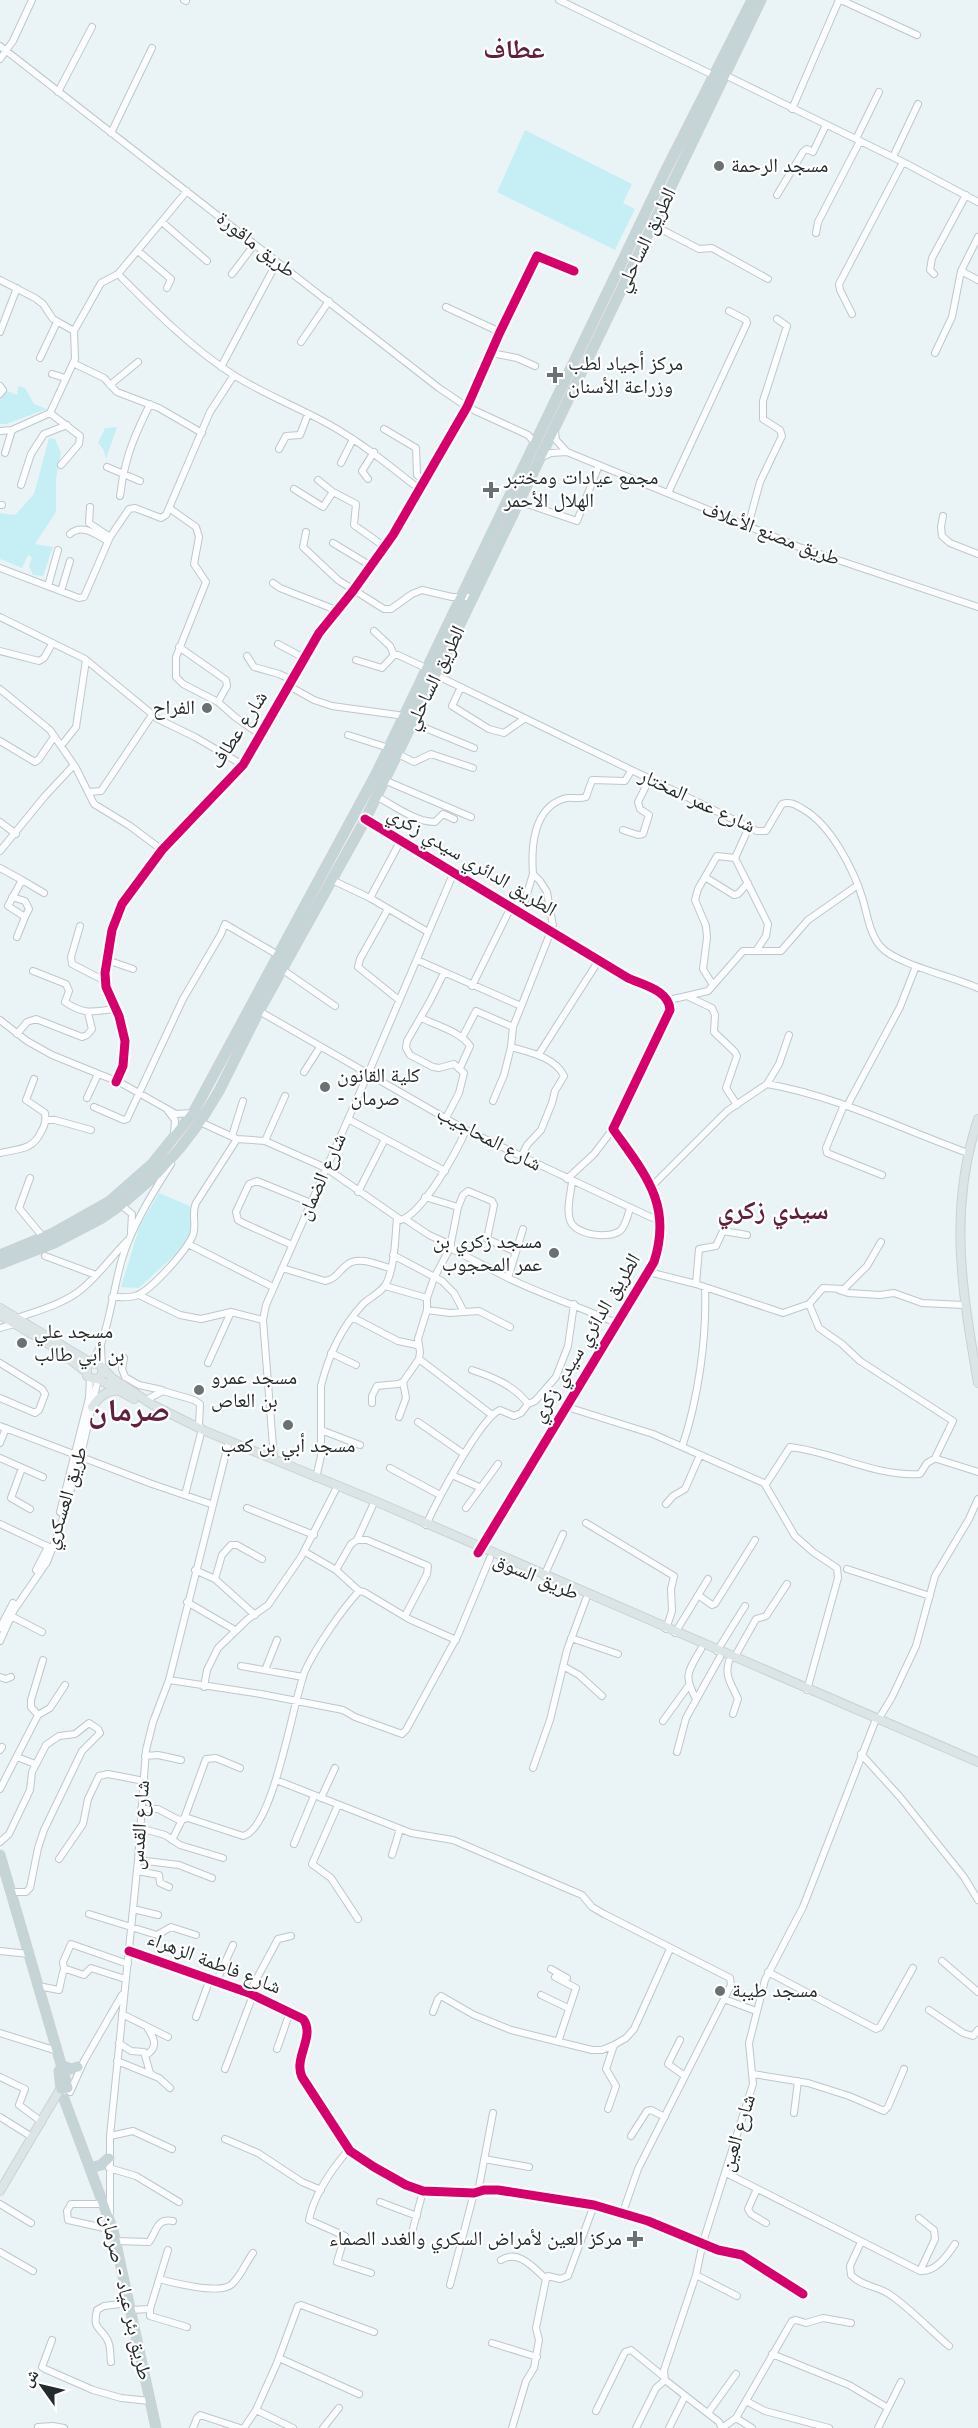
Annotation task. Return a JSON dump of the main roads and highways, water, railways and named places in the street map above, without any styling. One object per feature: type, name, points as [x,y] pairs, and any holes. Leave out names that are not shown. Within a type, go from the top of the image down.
[{"type":"highway","name":"الطريق الساحلي","points":[[0,1264],[54,1244],[121,1205],[159,1172],[180,1148],[200,1122],[219,1091],[259,1011],[365,819],[384,780],[405,716],[474,597],[542,458],[677,176],[752,0]]},
{"type":"highway","name":"الطريق الساحلي","points":[[4,1253],[43,1237],[110,1201],[138,1178],[173,1140],[193,1113],[278,955],[394,751],[413,723],[463,596],[665,172],[761,0]]},
{"type":"highway","points":[[665,172],[677,176]]},
{"type":"highway","points":[[301,915],[311,919]]},
{"type":"highway","points":[[0,1855],[61,2065],[65,2091]]},
{"type":"highway","points":[[53,2039],[65,2091]]},
{"type":"highway","points":[[61,2065],[71,2069],[81,2064]]},
{"type":"highway","name":"طريق بئر عياد - صرمان","points":[[65,2091],[116,2241],[156,2428]]},
{"type":"highway","points":[[90,2168],[109,2163]]},
{"type":"main road","points":[[978,1119],[968,1153],[959,1230],[964,1305],[978,1383]]},
{"type":"main road","name":"طريق السوق","points":[[0,1308],[3,1316],[91,1363]]},
{"type":"main road","name":"طريق السوق","points":[[15,1321],[57,1349],[91,1376],[167,1418],[335,1491],[544,1576],[732,1660],[978,1762]]},
{"type":"main road","points":[[91,1363],[102,1367],[102,1374],[91,1376],[87,1367],[91,1363]]},
{"type":"main road","name":"طريق السوق","points":[[102,1367],[112,1378],[146,1400],[201,1431]]},
{"type":"main road","points":[[92,1407],[109,1391],[122,1392]]},
{"type":"main road","name":"طريق السوق","points":[[228,1443],[261,1454],[426,1525],[490,1558],[701,1649],[718,1654]]},
{"type":"main road","name":"طريق السوق","points":[[732,1660],[807,1690],[978,1768]]},
{"type":"main road","points":[[0,2191],[4,2177],[65,2091]]},
{"type":"place","name":"مسجد الرحمة","points":[[719,166]]},
{"type":"place","name":"مركز أجياد لطب وزراعة الأسنان","points":[[555,375]]},
{"type":"place","name":"مجمع عيادات ومختبر الهلال الأحمر","points":[[491,490]]},
{"type":"place","name":"الفراح","points":[[207,708]]},
{"type":"place","name":"كلية القانون - صرمان","points":[[325,1087]]},
{"type":"place","name":"مسجد زكري بن عمر المحجوب","points":[[554,1253]]},
{"type":"place","name":"مسجد علي بن أبي طالب","points":[[22,1343]]},
{"type":"place","name":"مسجد عمرو بن العاص","points":[[199,1390]]},
{"type":"place","name":"مسجد أبي بن كعب","points":[[288,1425]]},
{"type":"place","name":"مسجد طيبة","points":[[720,1991]]},
{"type":"place","name":"مركز العين لأمراض السكري والغدد الصماء","points":[[635,2239]]},
{"type":"district","name":"عطاف","points":[[514,49]]},
{"type":"district","name":"سيدي زكري","points":[[773,1210]]},
{"type":"district","name":"صرمان","points":[[129,1411]]}]
